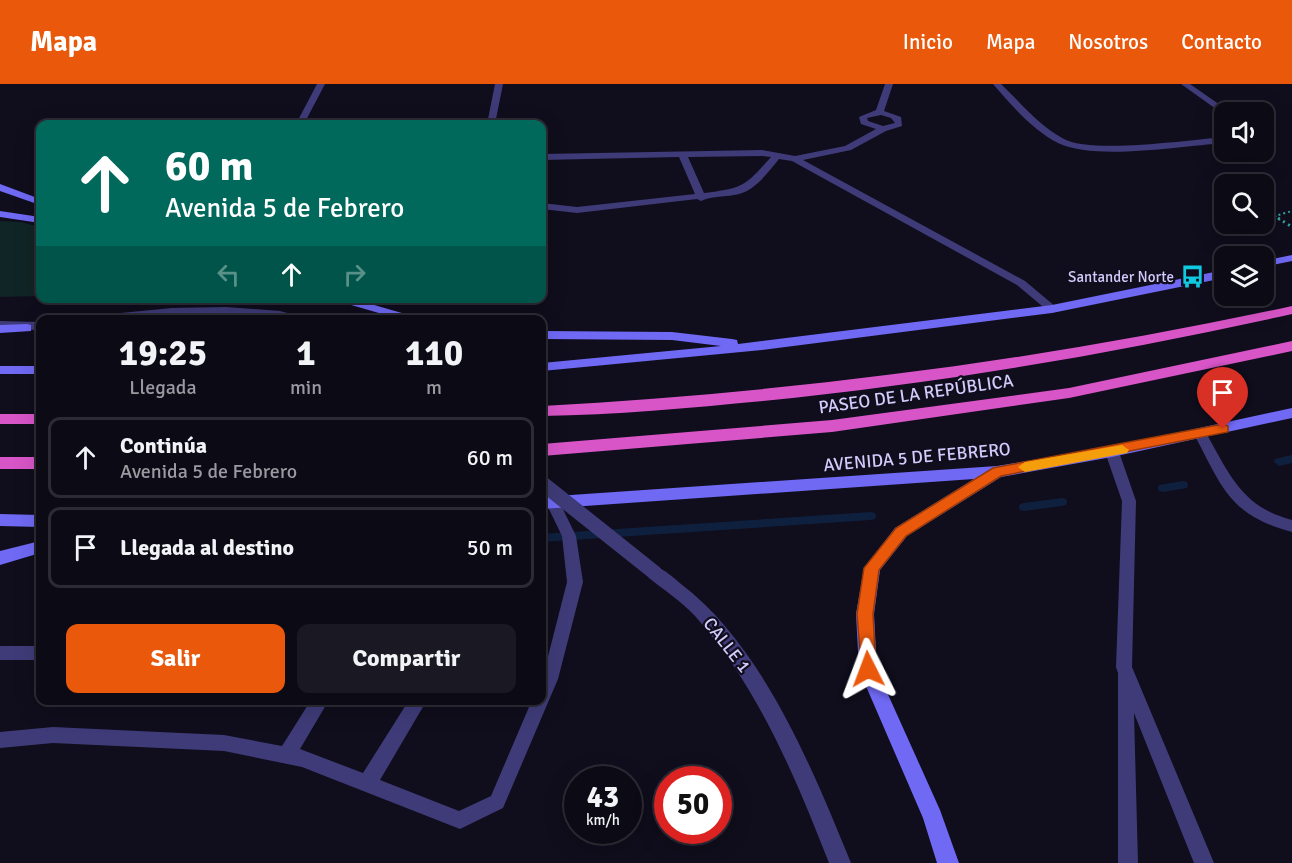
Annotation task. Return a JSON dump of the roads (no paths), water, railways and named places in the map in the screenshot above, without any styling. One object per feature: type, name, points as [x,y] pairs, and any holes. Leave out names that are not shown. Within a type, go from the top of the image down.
[{"type":"highway","name":"PASEO DE LA REPÚBLICA","points":[[546,411],[612,408],[800,391],[1027,363],[1207,330],[1292,310]]},
{"type":"highway","name":"PASEO DE LA REPÚBLICA","points":[[546,450],[832,426],[1022,400],[1069,393],[1292,346]]},
{"type":"highway","points":[[0,419],[36,419]]},
{"type":"highway","points":[[0,463],[36,463]]},
{"type":"main road","points":[[0,187],[36,200]]},
{"type":"main road","points":[[0,214],[36,219]]},
{"type":"main road","points":[[1274,262],[1292,258]]},
{"type":"main road","points":[[546,367],[762,346],[1052,309],[1214,276]]},
{"type":"main road","points":[[353,303],[400,315]]},
{"type":"main road","points":[[0,327],[34,327]]},
{"type":"main road","points":[[546,335],[672,336],[762,346]]},
{"type":"main road","points":[[0,370],[36,370]]},
{"type":"main road","name":"AVENIDA 5 DE FEBRERO","points":[[547,503],[998,472],[1112,452],[1292,413]]},
{"type":"main road","points":[[948,863],[933,817],[868,669],[865,614],[872,568],[901,532],[998,472]]},
{"type":"main road","points":[[0,520],[36,521]]},
{"type":"main road","points":[[0,558],[36,548]]},
{"type":"street","points":[[125,315],[160,310],[213,308],[273,315]]},
{"type":"street","name":"CALLE 1","points":[[546,486],[700,609],[757,682],[805,773],[840,863]]},
{"type":"lane","points":[[302,120],[321,84]]},
{"type":"lane","points":[[492,120],[499,84]]},
{"type":"lane","points":[[880,112],[889,84]]},
{"type":"lane","points":[[997,84],[1053,136],[1066,143],[1096,148],[1214,141]]},
{"type":"lane","points":[[1185,84],[1214,104]]},
{"type":"lane","points":[[795,159],[848,148],[883,129],[899,124],[898,119],[891,114],[880,112],[863,117],[864,122],[872,127],[883,129]]},
{"type":"lane","points":[[683,155],[701,198]]},
{"type":"lane","points":[[546,206],[577,210],[701,198],[736,192],[751,185],[778,155]]},
{"type":"lane","points":[[546,157],[778,155],[795,159],[1021,283],[1052,309]]},
{"type":"lane","points":[[1200,434],[1240,503],[1262,518],[1292,526]]},
{"type":"lane","points":[[1112,452],[1129,501],[1124,668],[1128,863]]},
{"type":"lane","points":[[546,688],[575,582],[569,536],[547,503]]},
{"type":"lane","points":[[0,653],[36,653]]},
{"type":"lane","points":[[1124,668],[1204,863]]},
{"type":"lane","points":[[286,756],[318,705]]},
{"type":"lane","points":[[367,784],[416,705]]},
{"type":"lane","points":[[0,740],[53,735],[224,743],[302,758],[460,820],[497,802],[539,705]]},
{"type":"waterway","points":[[1279,462],[1292,459]]},
{"type":"waterway","points":[[1163,488],[1183,485]]},
{"type":"waterway","points":[[1024,507],[1062,502]]},
{"type":"waterway","points":[[546,538],[871,516]]},
{"type":"place","name":"Santander Norte","points":[[1192,277]]}]
